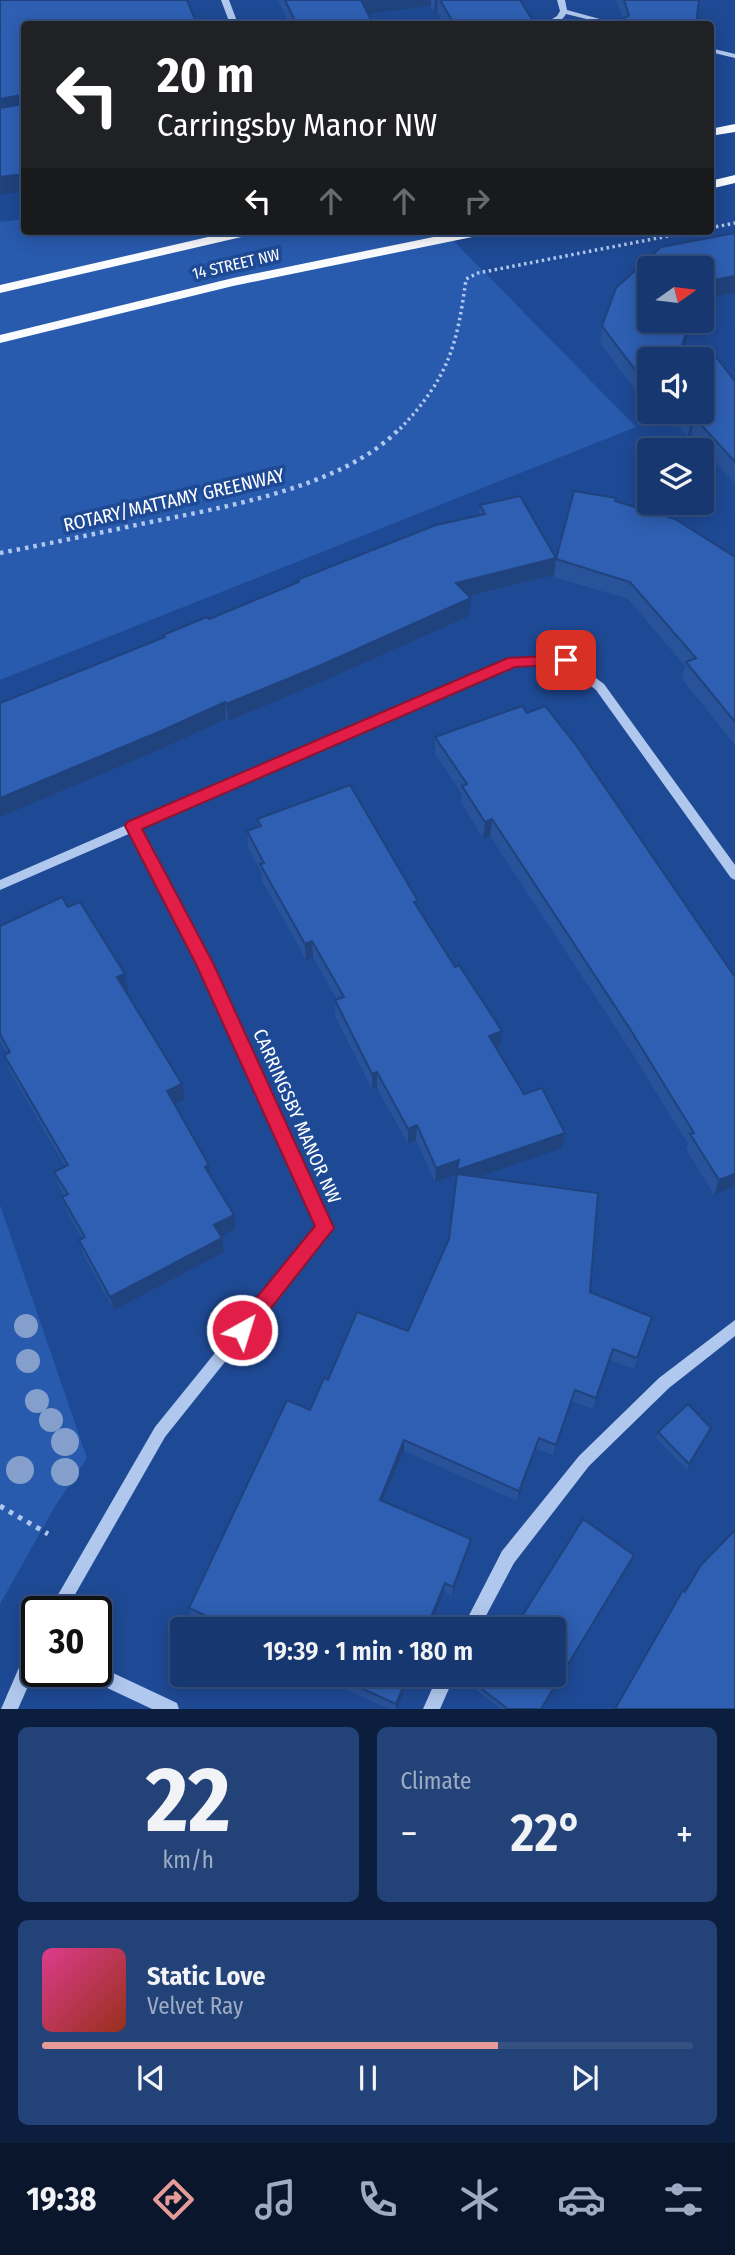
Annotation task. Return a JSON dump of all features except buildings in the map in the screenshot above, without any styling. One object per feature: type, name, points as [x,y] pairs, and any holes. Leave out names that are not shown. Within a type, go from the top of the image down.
[{"type":"main road","points":[[714,132],[735,128]]},
{"type":"main road","points":[[714,186],[735,179]]},
{"type":"main road","points":[[714,187],[735,186]]},
{"type":"main road","name":"14 STREET NW","points":[[0,289],[233,235]]},
{"type":"main road","name":"14 STREET NW","points":[[0,339],[233,282],[462,235]]},
{"type":"street","points":[[225,0],[233,21]]},
{"type":"street","points":[[554,21],[560,18],[564,11],[561,0]]},
{"type":"street","points":[[564,11],[602,21]]},
{"type":"street","points":[[714,51],[735,56]]},
{"type":"street","points":[[0,885],[513,662],[566,660],[600,687],[735,875]]},
{"type":"street","name":"CARRINGSBY MANOR NW","points":[[65,1596],[160,1432],[325,1228],[204,963],[133,826]]},
{"type":"street","points":[[112,1681],[171,1709]]},
{"type":"street","points":[[9,1709],[21,1682]]},
{"type":"lane","points":[[476,1617],[508,1557],[584,1461],[664,1383],[735,1327]]},
{"type":"lane","points":[[432,1709],[442,1687]]},
{"type":"path","points":[[714,227],[735,223]]},
{"type":"path","name":"ROTARY/MATTAMY GREENWAY","points":[[0,553],[228,506],[305,484],[361,458],[400,430],[425,401],[447,364],[459,329],[466,279],[478,273],[673,235]]},
{"type":"path","points":[[0,1506],[48,1534]]},
{"type":"shaded area","points":[[21,219],[21,235],[448,235],[636,427],[0,680],[0,222]]},
{"type":"shaded area","points":[[0,1205],[87,1458],[54,1508],[0,1604]]},
{"type":"route","points":[[242,1330],[325,1228],[204,963],[133,826],[513,662],[566,660]]}]
